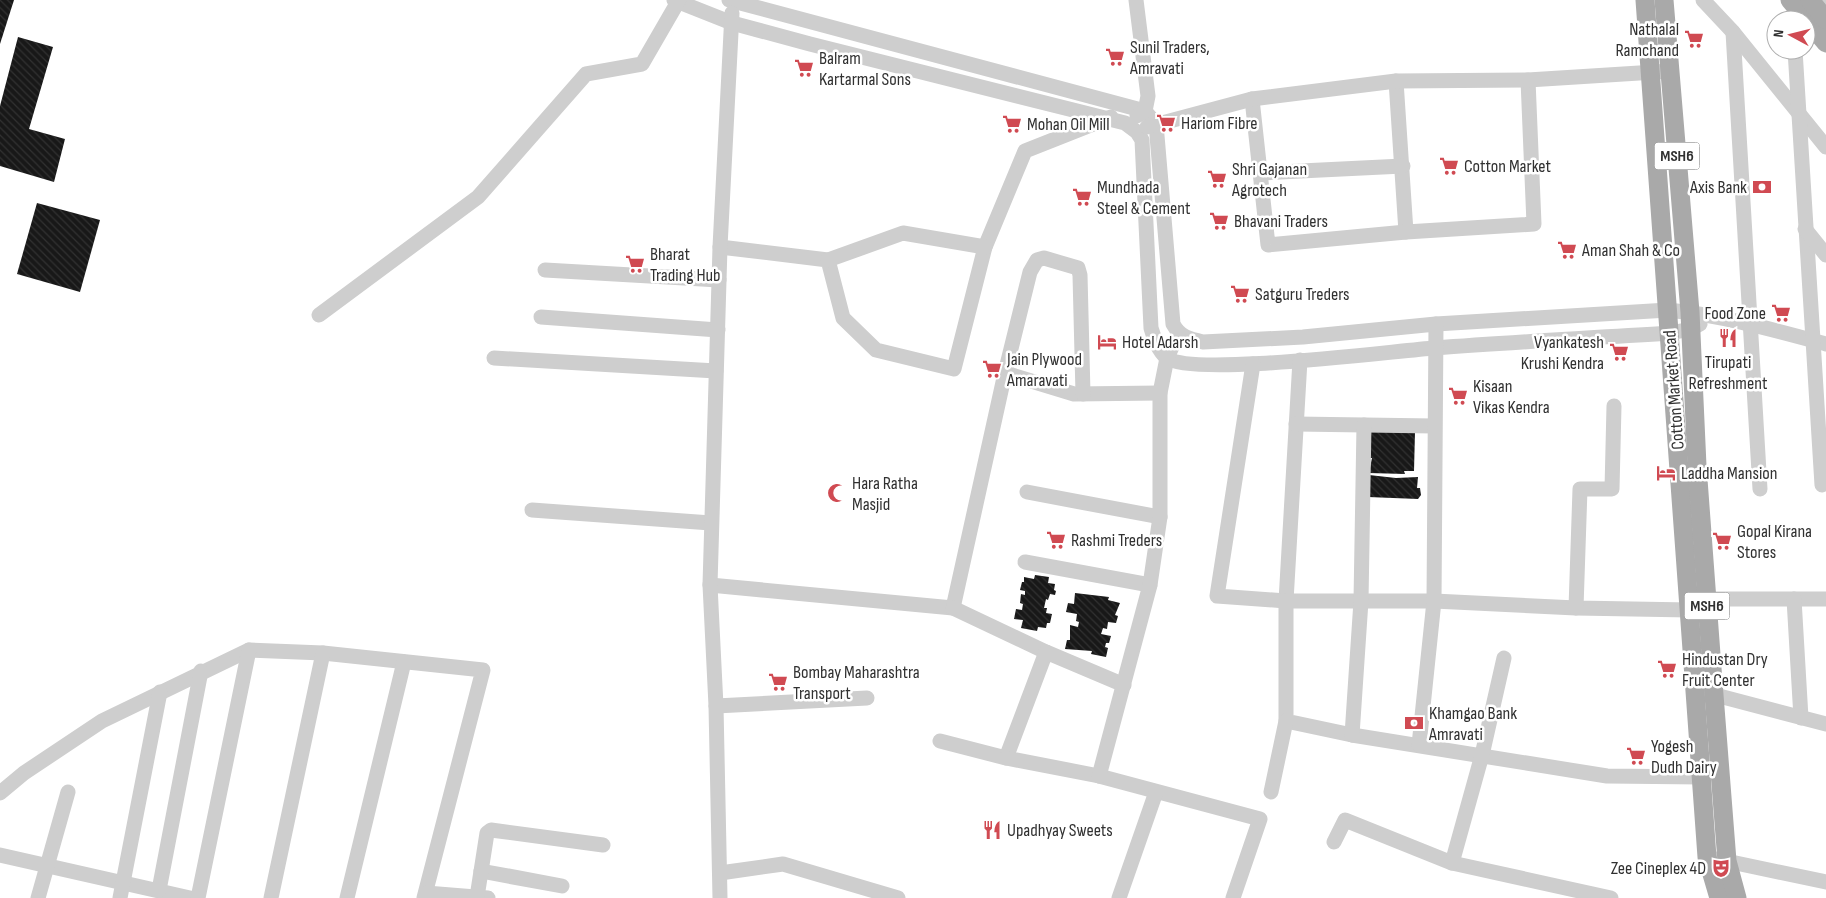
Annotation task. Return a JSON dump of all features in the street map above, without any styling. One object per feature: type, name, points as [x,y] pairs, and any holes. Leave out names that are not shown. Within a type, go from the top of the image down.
[{"type":"main road","name":"Cotton Market Road","points":[[1645,0],[1707,857],[1719,898]]},
{"type":"main road","name":"Cotton Market Road","points":[[1664,0],[1690,320],[1697,466],[1714,695],[1728,861],[1738,898]]},
{"type":"main road","points":[[1810,0],[1826,20]]},
{"type":"main road","points":[[1816,33],[1826,43]]},
{"type":"street","points":[[1131,127],[1145,111],[1148,96],[1136,0]]},
{"type":"street","points":[[1703,0],[1733,32],[1826,147]]},
{"type":"street","points":[[319,315],[478,196],[586,74],[642,64],[677,1],[732,23],[1110,119],[1131,127],[1156,124],[1252,98],[1396,80],[1528,80],[1671,72]]},
{"type":"street","points":[[720,898],[716,706],[710,586],[720,247],[732,23],[731,1],[1145,111],[1156,124],[1173,324],[1178,334],[1203,342],[1303,337],[1436,324],[1668,310],[1690,320]]},
{"type":"street","points":[[1733,32],[1760,489]]},
{"type":"street","points":[[1816,38],[1826,50]]},
{"type":"street","points":[[1795,60],[1805,229],[1819,342],[1822,485]]},
{"type":"street","points":[[1396,80],[1406,232]]},
{"type":"street","points":[[1252,98],[1268,245],[1406,232],[1534,224],[1528,80]]},
{"type":"street","points":[[828,260],[843,318],[876,350],[954,369],[985,247],[1025,151],[1110,119],[1122,105]]},
{"type":"street","points":[[1131,127],[1142,140],[1151,328],[1156,344],[1167,358],[1196,365],[1253,364],[1435,348],[1670,333],[1690,320],[1712,317],[1819,342]]},
{"type":"street","points":[[1261,173],[1403,166]]},
{"type":"street","points":[[1805,229],[1826,255]]},
{"type":"street","points":[[720,247],[828,260],[902,233],[985,247]]},
{"type":"street","points":[[953,608],[1005,373],[1032,265],[1044,258],[1078,268],[1080,275],[1083,394]]},
{"type":"street","points":[[545,270],[719,280]]},
{"type":"street","points":[[541,317],[718,330]]},
{"type":"street","points":[[1419,745],[1434,601],[1436,324]]},
{"type":"street","points":[[1100,776],[1150,585],[1160,517],[1160,393],[1167,358],[1178,334]]},
{"type":"street","points":[[494,358],[716,371]]},
{"type":"street","points":[[1271,792],[1286,721],[1286,601],[1300,360]]},
{"type":"street","points":[[1253,364],[1217,596],[1286,601],[1434,601],[1576,608],[1690,610]]},
{"type":"street","points":[[1005,373],[1074,394],[1160,393]]},
{"type":"street","points":[[1576,608],[1580,489],[1612,488],[1614,406]]},
{"type":"street","points":[[1296,424],[1434,426]]},
{"type":"street","points":[[1352,735],[1361,601],[1364,425]]},
{"type":"street","points":[[1027,492],[1160,517]]},
{"type":"street","points":[[532,510],[711,523]]},
{"type":"street","points":[[1024,562],[1150,585]]},
{"type":"street","points":[[710,586],[953,608],[1046,652],[1124,685]]},
{"type":"street","points":[[1707,599],[1826,599]]},
{"type":"street","points":[[1794,599],[1801,718]]},
{"type":"street","points":[[198,898],[249,650]]},
{"type":"street","points":[[0,793],[24,773],[102,721],[201,671],[249,650],[323,653],[483,670],[425,895],[483,898],[481,871],[487,833],[491,830],[603,845]]},
{"type":"street","points":[[1006,758],[1046,652]]},
{"type":"street","points":[[271,898],[323,653]]},
{"type":"street","points":[[1452,863],[1482,755],[1504,658]]},
{"type":"street","points":[[347,898],[404,662]]},
{"type":"street","points":[[159,890],[201,671]]},
{"type":"street","points":[[1696,689],[1826,724]]},
{"type":"street","points":[[120,898],[160,692]]},
{"type":"street","points":[[716,706],[867,698]]},
{"type":"street","points":[[1286,721],[1352,735],[1607,776],[1702,777]]},
{"type":"street","points":[[940,741],[1006,758],[1100,776],[1260,819],[1233,898]]},
{"type":"street","points":[[38,898],[68,792]]},
{"type":"street","points":[[1119,898],[1156,792]]},
{"type":"street","points":[[1334,842],[1345,820],[1452,863],[1611,898]]},
{"type":"street","points":[[0,855],[46,867],[124,882],[190,898]]},
{"type":"street","points":[[1707,857],[1826,882]]},
{"type":"street","points":[[720,873],[783,864],[898,898]]},
{"type":"street","points":[[481,871],[562,886]]},
{"type":"building","points":[[0,0],[14,0],[0,44]]},
{"type":"building","points":[[18,37],[53,47],[29,129],[65,139],[54,182],[0,166],[0,106]]},
{"type":"building","points":[[37,203],[100,220],[80,292],[17,274]]},
{"type":"building","points":[[1368,432],[1415,432],[1414,471],[1404,471],[1405,474],[1369,473],[1372,458],[1370,458]]},
{"type":"building","points":[[1369,475],[1396,478],[1418,477],[1417,488],[1420,488],[1421,495],[1418,499],[1368,497]]},
{"type":"building","points":[[1035,575],[1049,577],[1048,583],[1055,584],[1054,590],[1056,591],[1055,595],[1050,594],[1048,600],[1046,599],[1044,608],[1047,608],[1046,613],[1052,614],[1050,623],[1047,623],[1046,628],[1038,627],[1037,631],[1021,628],[1023,620],[1014,619],[1016,609],[1022,610],[1023,604],[1020,603],[1021,594],[1025,595],[1025,591],[1020,590],[1024,577],[1034,579]]},
{"type":"building","points":[[1075,593],[1109,597],[1108,600],[1120,603],[1115,615],[1118,616],[1116,623],[1108,622],[1107,629],[1103,628],[1101,634],[1111,636],[1109,643],[1106,643],[1105,647],[1108,648],[1106,657],[1091,654],[1092,651],[1065,649],[1067,640],[1070,640],[1070,625],[1078,627],[1079,622],[1076,621],[1077,614],[1066,612],[1068,603],[1074,604]]},
{"type":"place","name":"Nathalal Ramchand","points":[[1694,39]]},
{"type":"place","name":"Sunil Traders, Amravati","points":[[1115,57]]},
{"type":"place","name":"Balram Kartarmal Sons","points":[[804,68]]},
{"type":"place","name":"Hariom Fibre","points":[[1166,123]]},
{"type":"place","name":"Mohan Oil Mill","points":[[1012,124]]},
{"type":"place","name":"Cotton Market","points":[[1449,166]]},
{"type":"place","name":"Shri Gajanan Agrotech","points":[[1217,179]]},
{"type":"place","name":"Axis Bank","points":[[1762,187]]},
{"type":"place","name":"Mundhada Steel & Cement","points":[[1082,197]]},
{"type":"place","name":"Bhavani Traders","points":[[1219,221]]},
{"type":"place","name":"Aman Shah & Co","points":[[1567,250]]},
{"type":"place","name":"Bharat Trading Hub","points":[[635,264]]},
{"type":"place","name":"Satguru Treders","points":[[1240,294]]},
{"type":"place","name":"Food Zone","points":[[1781,313]]},
{"type":"place","name":"Tirupati Refreshment","points":[[1728,338]]},
{"type":"place","name":"Hotel Adarsh","points":[[1107,342]]},
{"type":"place","name":"Vyankatesh Krushi Kendra","points":[[1619,352]]},
{"type":"place","name":"Jain Plywood Amaravati","points":[[992,369]]},
{"type":"place","name":"Kisaan Vikas Kendra","points":[[1458,396]]},
{"type":"place","name":"Laddha Mansion","points":[[1666,473]]},
{"type":"place","name":"Hara Ratha Masjid","points":[[837,493]]},
{"type":"place","name":"Rashmi Treders","points":[[1056,540]]},
{"type":"place","name":"Gopal Kirana Stores","points":[[1722,541]]},
{"type":"place","name":"Hindustan Dry Fruit Center","points":[[1667,669]]},
{"type":"place","name":"Bombay Maharashtra Transport","points":[[778,682]]},
{"type":"place","name":"Khamgao Bank Amravati","points":[[1414,723]]},
{"type":"place","name":"Yogesh Dudh Dairy","points":[[1636,756]]},
{"type":"place","name":"Upadhyay Sweets","points":[[992,830]]},
{"type":"place","name":"Zee Cineplex 4D","points":[[1721,868]]}]
